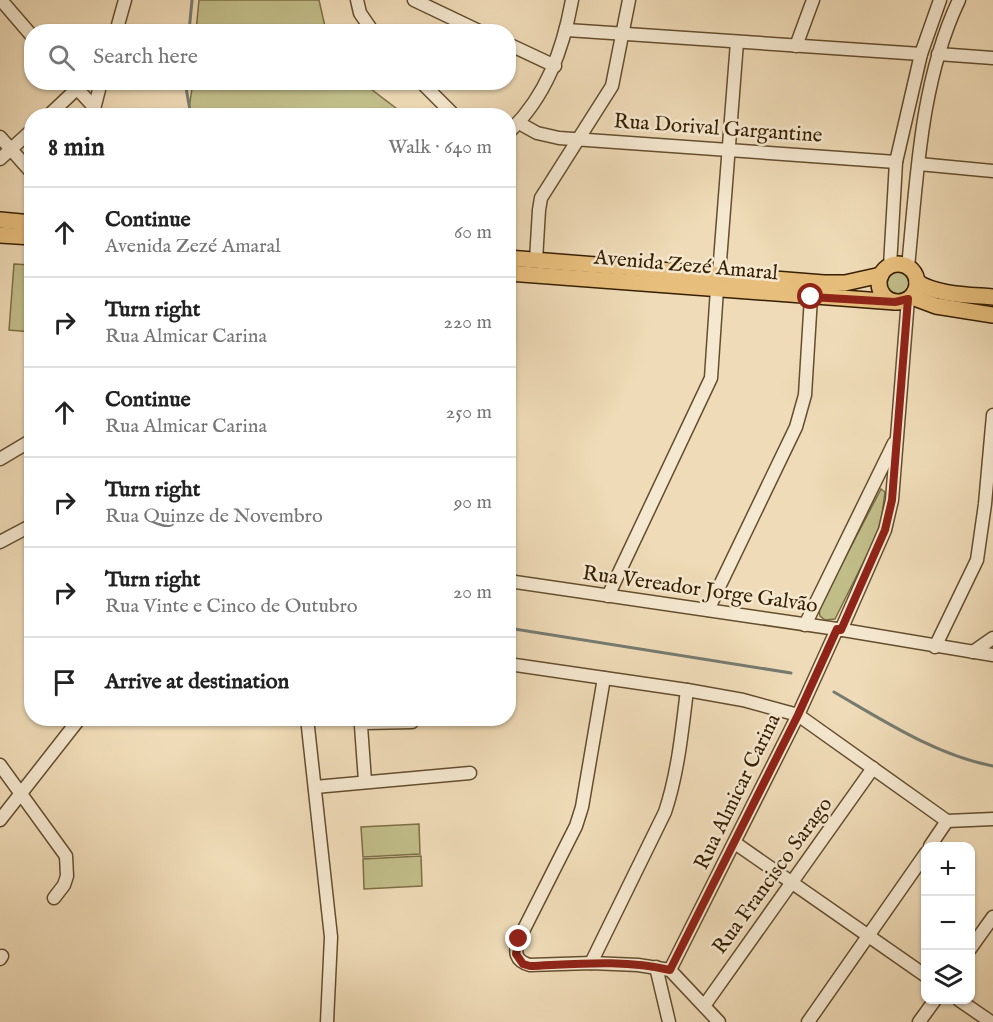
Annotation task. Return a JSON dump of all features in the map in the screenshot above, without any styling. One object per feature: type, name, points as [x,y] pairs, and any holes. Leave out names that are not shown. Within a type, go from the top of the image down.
[{"type":"main road","points":[[0,220],[24,222]]},
{"type":"main road","points":[[0,235],[24,236]]},
{"type":"main road","name":"Avenida Zezé Amaral","points":[[516,259],[718,281],[811,297],[908,295],[936,306],[993,315]]},
{"type":"main road","points":[[528,274],[536,260]]},
{"type":"main road","name":"Avenida Zezé Amaral","points":[[516,273],[845,283],[896,264],[908,267]]},
{"type":"main road","points":[[885,270],[879,282],[883,295],[908,295],[915,274],[908,267]]},
{"type":"main road","name":"Avenida Zezé Amaral","points":[[908,295],[923,286],[953,293],[993,297]]},
{"type":"street","points":[[1,0],[24,27]]},
{"type":"street","points":[[118,24],[125,0]]},
{"type":"street","points":[[357,0],[360,13],[368,24]]},
{"type":"street","points":[[414,0],[464,24]]},
{"type":"street","points":[[516,126],[534,102],[555,66],[567,30],[572,0]]},
{"type":"street","points":[[536,260],[538,210],[541,198],[612,86],[629,0]]},
{"type":"street","points":[[796,46],[813,0]]},
{"type":"street","points":[[885,270],[896,162],[921,54],[940,0]]},
{"type":"street","points":[[908,267],[927,105],[938,54],[959,0]]},
{"type":"street","points":[[567,30],[921,54]]},
{"type":"street","points":[[608,596],[711,378],[738,42]]},
{"type":"street","points":[[516,48],[555,66]]},
{"type":"street","points":[[938,54],[993,58]]},
{"type":"street","points":[[55,108],[72,90]]},
{"type":"street","points":[[80,90],[91,108]]},
{"type":"street","points":[[94,108],[99,90]]},
{"type":"street","points":[[429,90],[447,108]]},
{"type":"street","name":"Rua Dorival Gargantine","points":[[519,123],[537,133],[559,138],[896,162]]},
{"type":"street","points":[[0,136],[24,164]]},
{"type":"street","points":[[0,159],[24,137]]},
{"type":"street","points":[[919,164],[993,171]]},
{"type":"street","name":"Rua Almicar Carina","points":[[670,970],[798,715],[885,530],[892,500],[908,295]]},
{"type":"street","points":[[708,610],[796,427],[805,395],[811,297]]},
{"type":"street","points":[[935,647],[977,560],[985,504],[993,415]]},
{"type":"street","name":"Rua Almicar Carina","points":[[806,625],[898,436]]},
{"type":"street","points":[[0,459],[24,445]]},
{"type":"street","points":[[0,542],[24,529]]},
{"type":"street","name":"Rua Vereador Jorge Galvão","points":[[516,582],[993,655]]},
{"type":"street","points":[[973,652],[993,638]]},
{"type":"street","points":[[516,665],[687,690],[742,700],[798,715],[947,821],[993,819]]},
{"type":"street","points":[[604,678],[582,807],[576,826],[519,939],[515,949],[518,959],[530,966],[591,963],[670,970],[719,1022]]},
{"type":"street","points":[[591,963],[665,812],[671,794],[687,690]]},
{"type":"street","points":[[0,820],[74,726]]},
{"type":"street","points":[[308,726],[331,937],[327,1022]]},
{"type":"street","points":[[361,726],[365,781]]},
{"type":"street","points":[[0,765],[66,856],[67,876],[64,885],[54,898]]},
{"type":"street","name":"Rua Francisco Sarago","points":[[704,1006],[873,768]]},
{"type":"street","points":[[315,787],[470,773]]},
{"type":"street","points":[[933,842],[947,821]]},
{"type":"street","points":[[735,843],[921,973]]},
{"type":"street","points":[[808,1022],[921,860]]},
{"type":"street","points":[[975,942],[993,917]]},
{"type":"street","points":[[656,967],[669,1022]]},
{"type":"street","points":[[919,1022],[932,1004]]},
{"type":"street","points":[[965,1004],[991,1022]]},
{"type":"shaded area","points":[[199,0],[319,0],[324,24],[197,24]]},
{"type":"shaded area","points":[[192,90],[372,90],[396,108],[189,108]]},
{"type":"shaded area","points":[[14,264],[24,265],[24,331],[9,330]]},
{"type":"shaded area","points":[[899,266],[911,270],[915,282],[911,294],[899,298],[887,294],[883,282],[887,270]]},
{"type":"shaded area","points":[[881,489],[885,492],[880,529],[835,619],[825,620],[820,616],[819,608]]},
{"type":"shaded area","points":[[419,824],[420,854],[363,857],[361,827]]},
{"type":"shaded area","points":[[421,856],[422,886],[364,889],[363,859]]},
{"type":"waterway","points":[[190,24],[192,0]]},
{"type":"waterway","points":[[186,90],[190,108]]},
{"type":"waterway","points":[[516,629],[791,673]]},
{"type":"waterway","points":[[834,692],[911,736],[951,754],[993,766]]},
{"type":"route","points":[[519,939],[515,949],[518,959],[530,966],[591,963],[638,965],[670,970],[798,715],[837,629],[841,630],[889,517],[898,436],[908,299],[895,302],[811,297]]}]
